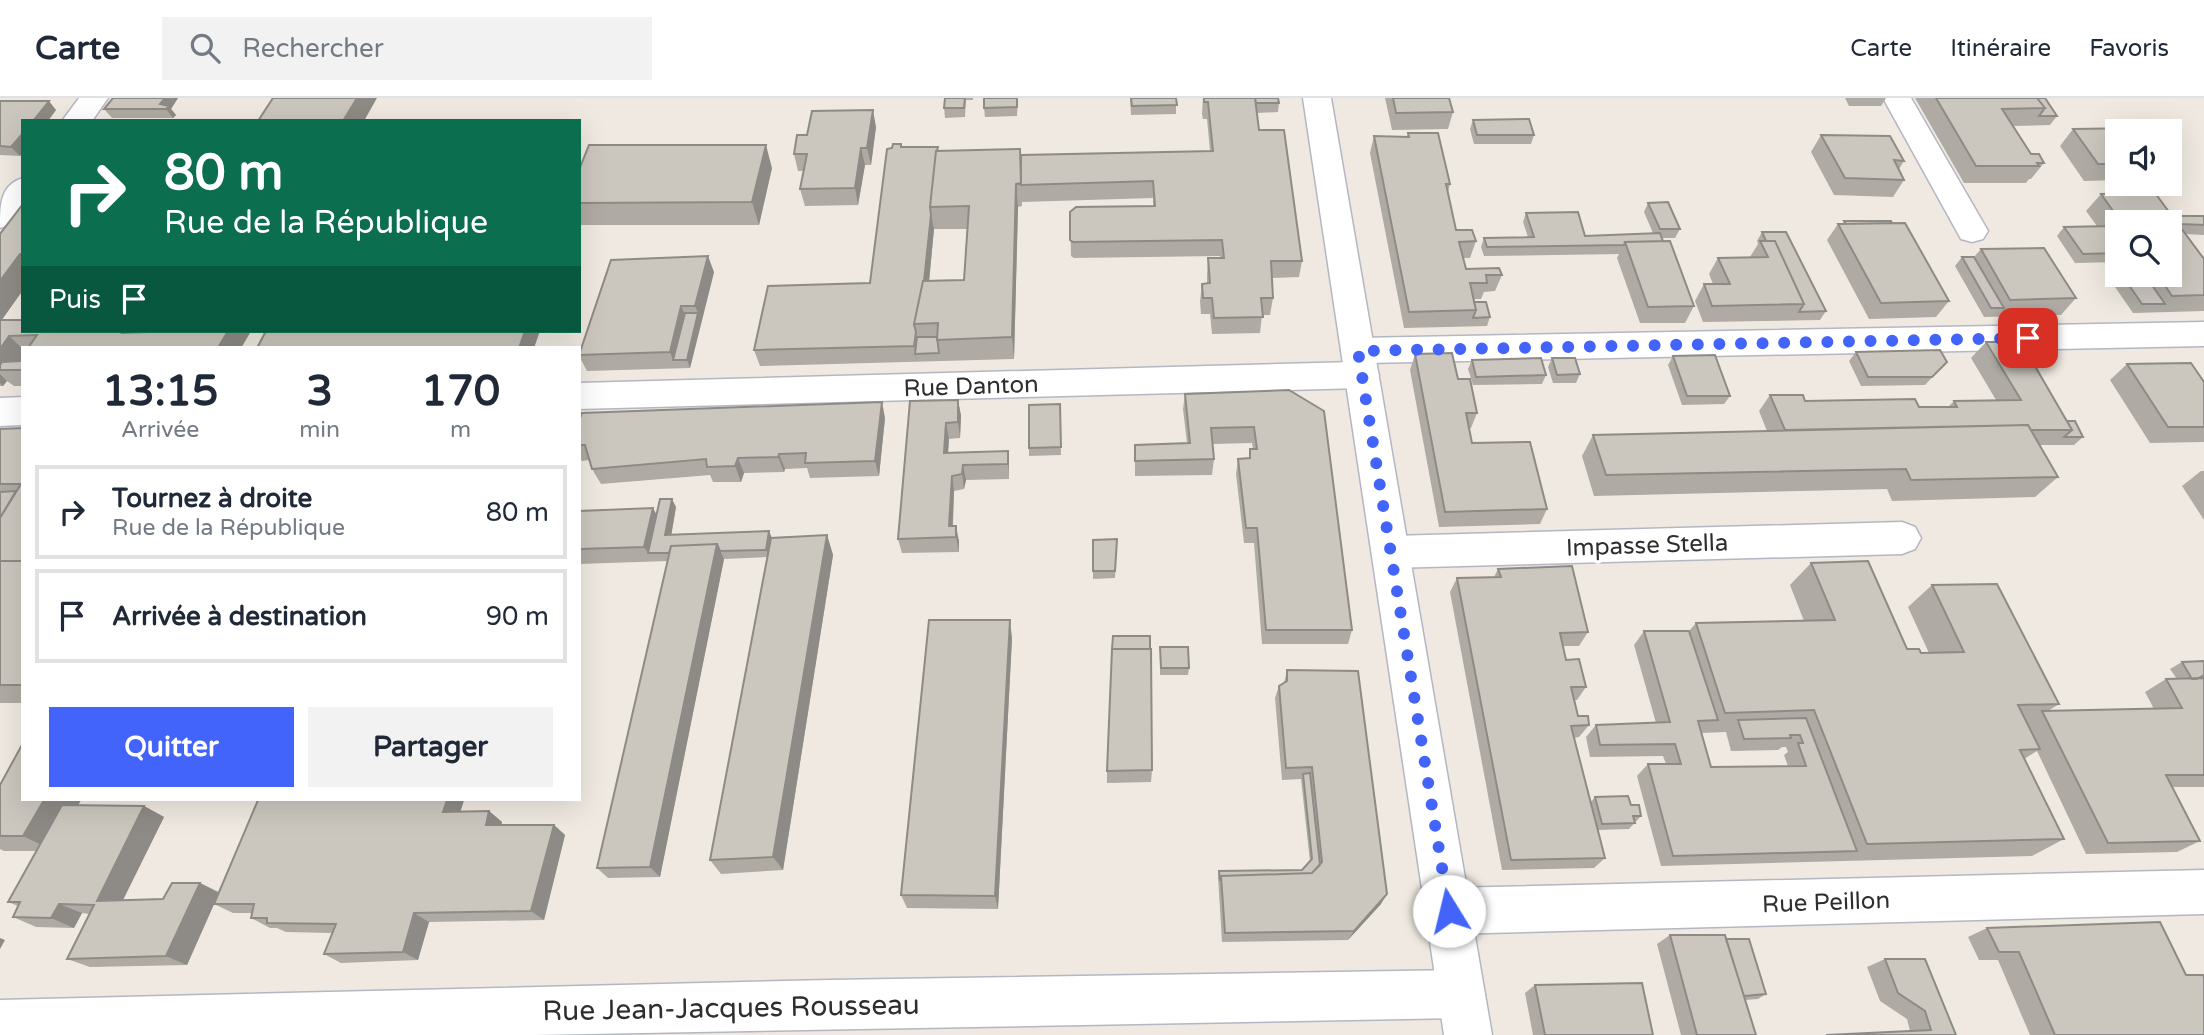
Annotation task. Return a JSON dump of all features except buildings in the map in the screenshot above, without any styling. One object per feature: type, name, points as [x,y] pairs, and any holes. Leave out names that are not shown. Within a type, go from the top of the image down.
[{"type":"street","points":[[78,119],[94,98]]},
{"type":"street","points":[[1317,98],[1465,1014]]},
{"type":"street","points":[[1897,98],[1972,232]]},
{"type":"street","points":[[0,217],[21,191]]},
{"type":"street","name":"Rue Danton","points":[[581,396],[1360,363],[2204,334]]},
{"type":"street","points":[[0,412],[21,411]]},
{"type":"street","name":"Impasse Stella","points":[[1391,552],[1902,538]]},
{"type":"street","name":"Rue Peillon","points":[[1449,911],[2204,892]]},
{"type":"street","name":"Rue Jean-Jacques Rousseau","points":[[0,1024],[842,1004],[1465,1014]]},
{"type":"route","points":[[1449,911],[1358,351],[2028,338]]}]
